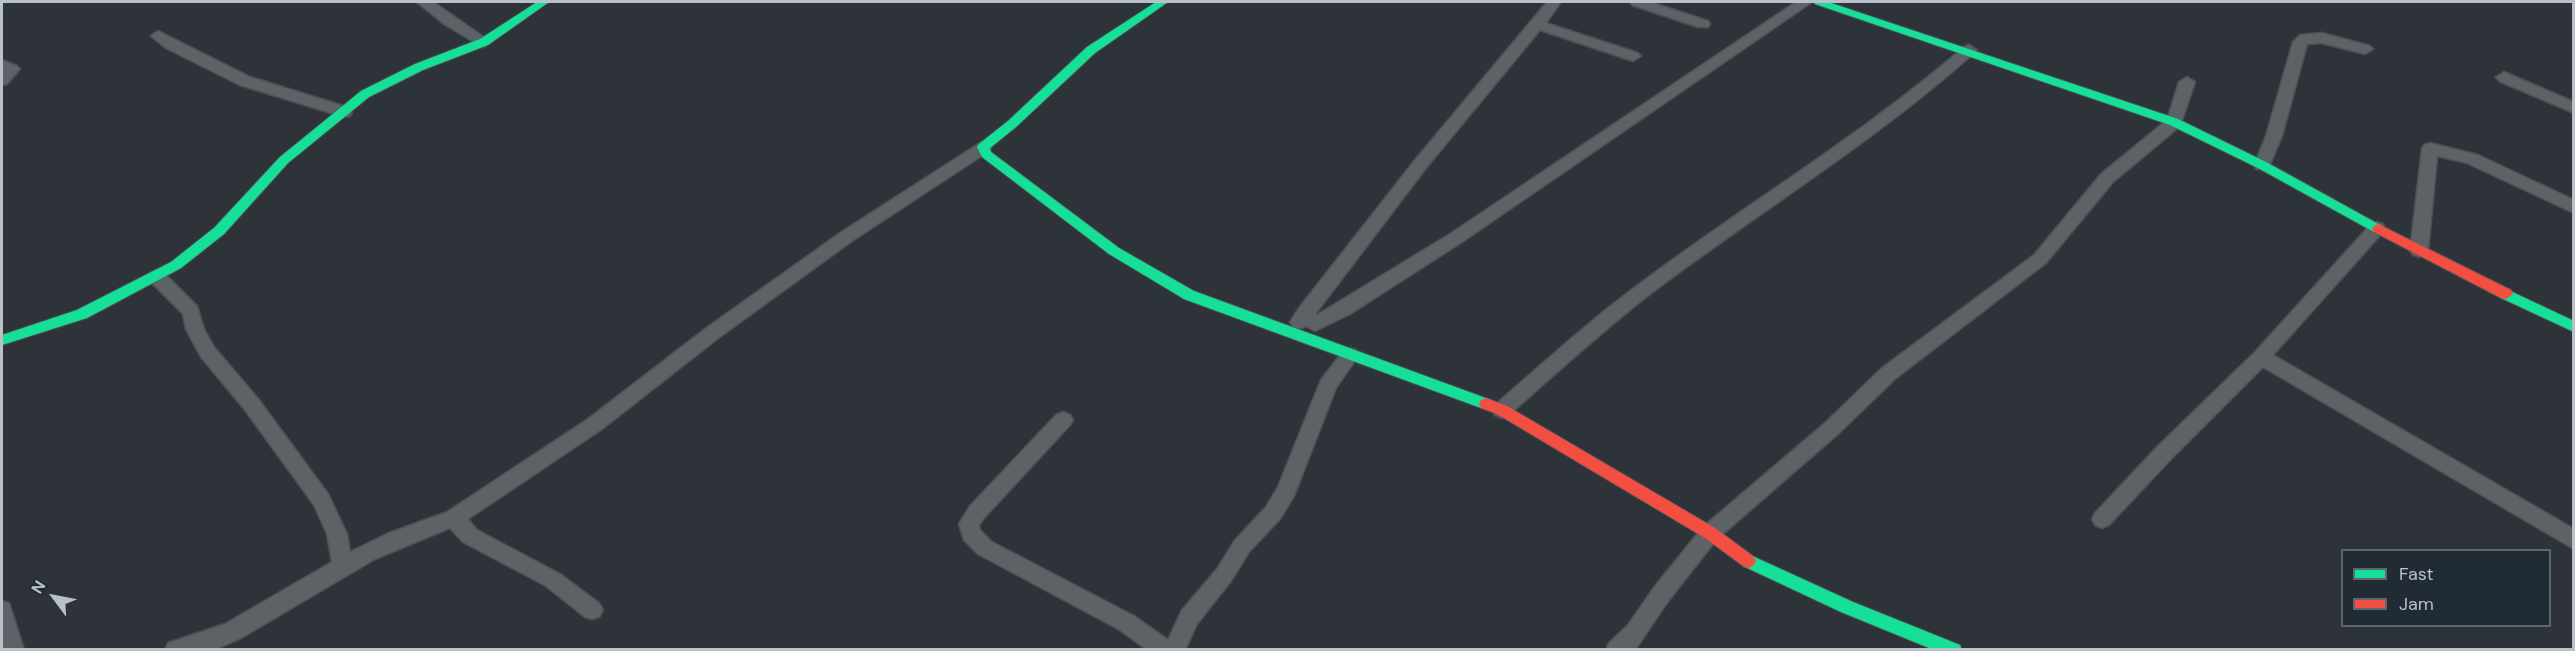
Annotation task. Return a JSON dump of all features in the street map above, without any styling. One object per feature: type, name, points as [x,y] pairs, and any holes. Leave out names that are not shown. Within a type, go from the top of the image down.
[{"type":"street","points":[[424,2],[449,21],[484,42]]},
{"type":"street","points":[[2,340],[82,314],[157,277],[219,231],[284,160],[365,94],[389,81],[484,42],[544,2]]},
{"type":"street","points":[[176,650],[213,640],[233,631],[417,529],[454,518],[595,424],[711,334],[846,237],[983,147],[1091,50],[1163,2]]},
{"type":"street","points":[[1291,333],[1329,280],[1497,69],[1538,25],[1554,2]]},
{"type":"street","points":[[1637,2],[1703,24]]},
{"type":"street","points":[[1305,313],[1315,324],[1344,309],[1456,238],[1805,2]]},
{"type":"street","points":[[1819,2],[1969,50],[2174,122],[2262,165],[2419,251],[2574,327]]},
{"type":"street","points":[[1538,25],[1633,56]]},
{"type":"street","points":[[158,36],[171,45],[245,81],[344,112]]},
{"type":"street","points":[[2262,165],[2274,136],[2300,42],[2313,36],[2365,49]]},
{"type":"street","points":[[1502,410],[1560,358],[1643,290],[1919,94],[1969,50]]},
{"type":"street","points":[[2,65],[12,69],[2,80]]},
{"type":"street","points":[[2504,77],[2574,108]]},
{"type":"street","points":[[1617,650],[1636,632],[1662,592],[1710,533],[1832,428],[1889,373],[2040,259],[2107,178],[2142,152],[2174,122],[2187,82]]},
{"type":"street","points":[[983,147],[986,154],[1114,251],[1189,295],[1502,410],[1710,533],[1741,558],[1846,607],[1954,650]]},
{"type":"street","points":[[2419,251],[2430,149],[2472,159],[2574,207]]},
{"type":"street","points":[[2102,519],[2164,453],[2261,357],[2377,228]]},
{"type":"street","points":[[157,277],[191,311],[195,329],[207,352],[252,405],[321,500],[337,534],[343,568]]},
{"type":"street","points":[[1174,650],[1189,617],[1224,575],[1242,546],[1273,513],[1287,490],[1298,456],[1328,385],[1350,355]]},
{"type":"street","points":[[2261,357],[2574,540]]},
{"type":"street","points":[[1063,420],[977,512],[969,524],[971,534],[985,548],[1127,623],[1166,650]]},
{"type":"street","points":[[454,518],[470,536],[553,580],[592,610]]},
{"type":"street","points":[[2,610],[13,650]]},
{"type":"traffic: fast","points":[[2,340],[82,314],[176,265],[219,231],[284,160],[365,94],[419,67],[484,42],[544,2]]},
{"type":"traffic: fast","points":[[1163,2],[1091,50],[1012,124],[983,147],[986,154],[1114,251],[1189,295],[1486,404]]},
{"type":"traffic: fast","points":[[1819,2],[2174,122],[2262,165],[2378,229]]},
{"type":"traffic: fast","points":[[2506,294],[2574,327]]},
{"type":"traffic: fast","points":[[1748,561],[1847,607],[1954,650]]},
{"type":"traffic: jam","points":[[2378,229],[2506,294]]},
{"type":"traffic: jam","points":[[1486,404],[1502,410],[1710,533],[1748,561]]}]
